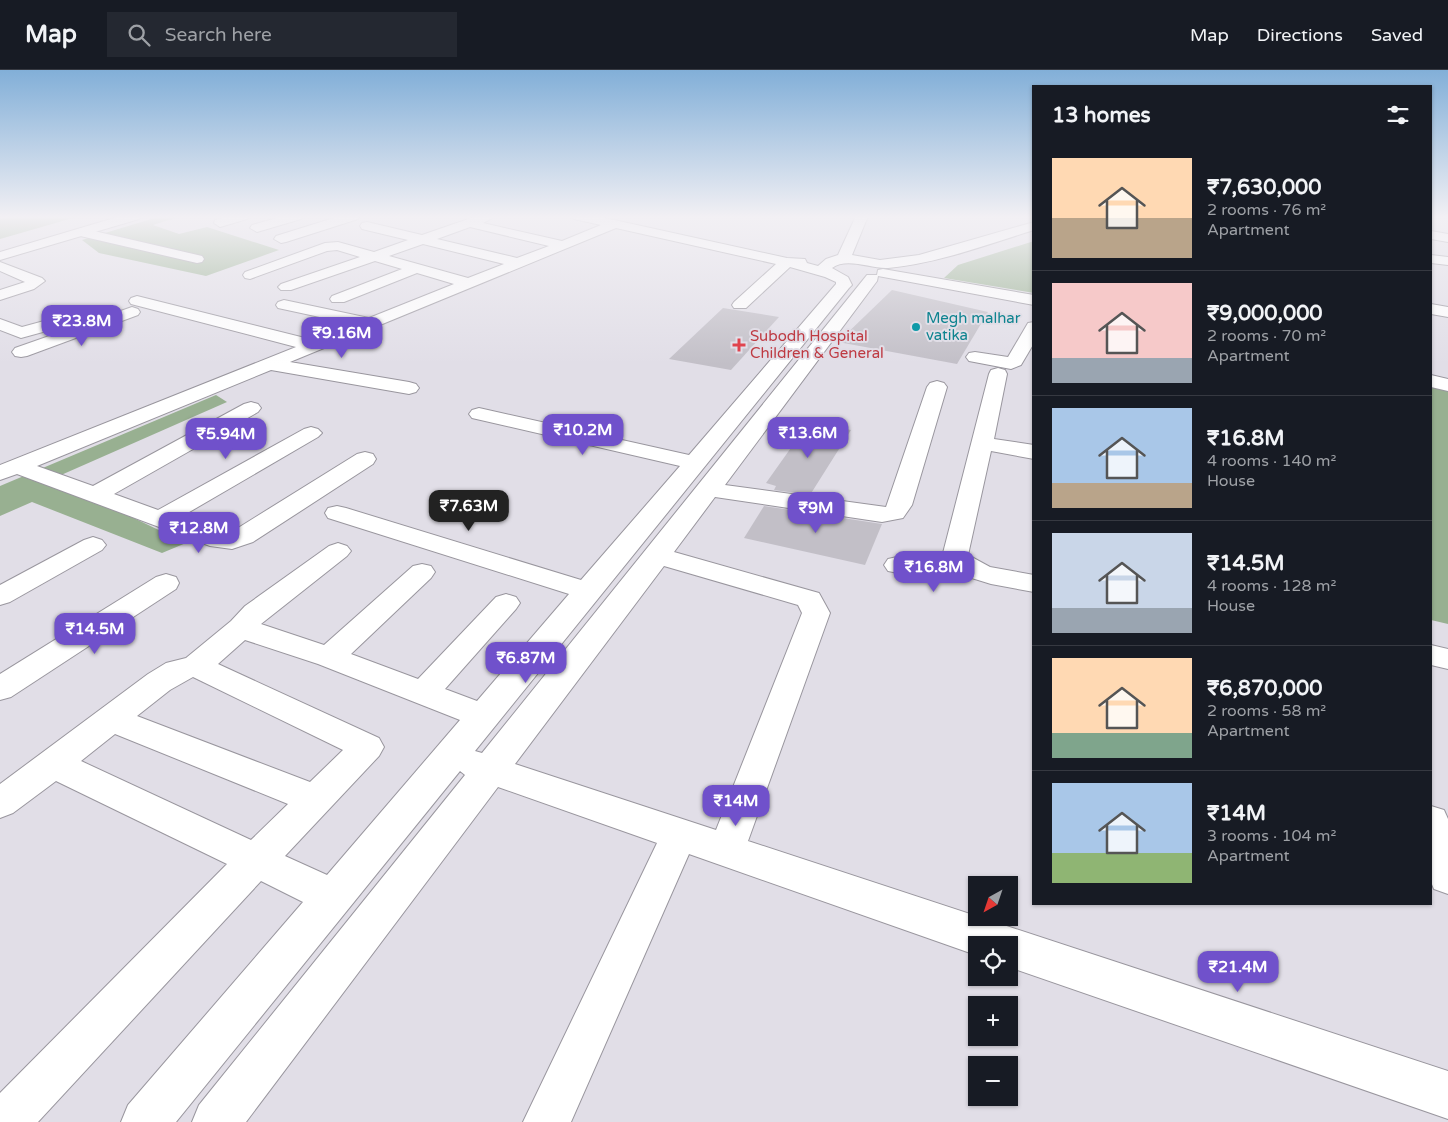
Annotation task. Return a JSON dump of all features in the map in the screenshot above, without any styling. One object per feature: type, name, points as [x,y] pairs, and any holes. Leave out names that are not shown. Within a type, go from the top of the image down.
[{"type":"street","points":[[250,275],[277,265]]},
{"type":"street","points":[[286,287],[348,265]]},
{"type":"street","points":[[408,265],[468,283]]},
{"type":"street","points":[[8,469],[514,265]]},
{"type":"street","points":[[740,305],[784,265]]},
{"type":"street","points":[[216,1122],[656,555],[701,476],[844,285],[839,265]]},
{"type":"street","points":[[840,265],[854,279],[877,269],[894,265]]},
{"type":"street","points":[[871,265],[877,269],[1032,300]]},
{"type":"street","points":[[877,269],[898,270],[930,265]]},
{"type":"street","points":[[0,266],[37,281],[29,286],[0,295]]},
{"type":"street","points":[[338,298],[417,268]]},
{"type":"street","points":[[144,1122],[589,591],[701,476],[877,269]]},
{"type":"street","points":[[284,304],[370,323]]},
{"type":"street","points":[[21,352],[86,329],[135,306],[314,346]]},
{"type":"street","points":[[1432,309],[1448,312]]},
{"type":"street","points":[[0,324],[21,333],[57,323],[86,329]]},
{"type":"street","points":[[974,357],[1011,363],[1015,361],[1032,330]]},
{"type":"street","points":[[269,364],[409,388]]},
{"type":"street","points":[[998,374],[955,557],[960,564],[976,571],[1032,584]]},
{"type":"street","points":[[1432,381],[1448,385]]},
{"type":"street","points":[[479,414],[701,476],[882,515],[894,513],[900,505],[937,387]]},
{"type":"street","points":[[95,495],[251,408]]},
{"type":"street","points":[[159,519],[311,433]]},
{"type":"street","points":[[982,443],[1032,452]]},
{"type":"street","points":[[8,469],[95,495],[219,541],[232,541],[244,537],[365,459]]},
{"type":"street","points":[[337,513],[589,591]]},
{"type":"street","points":[[0,596],[93,545]]},
{"type":"street","points":[[0,803],[177,671],[196,666],[241,628],[255,613],[338,551]]},
{"type":"street","points":[[656,555],[809,599],[816,613],[726,851]]},
{"type":"street","points":[[897,565],[945,574],[960,564]]},
{"type":"street","points":[[329,657],[422,572]]},
{"type":"street","points":[[0,689],[166,583]]},
{"type":"street","points":[[423,693],[506,603]]},
{"type":"street","points":[[241,628],[329,657],[484,716]]},
{"type":"street","points":[[1432,656],[1448,659]]},
{"type":"street","points":[[5,1122],[367,747],[196,666]]},
{"type":"street","points":[[111,719],[315,799]]},
{"type":"street","points":[[451,756],[977,936]]},
{"type":"street","points":[[54,764],[333,897]]},
{"type":"street","points":[[1432,824],[1448,877]]},
{"type":"street","points":[[547,1122],[679,835]]},
{"type":"street","points":[[1018,950],[1448,1096]]},
{"type":"green space","points":[[155,265],[237,265],[206,276]]},
{"type":"green space","points":[[958,265],[1032,265],[1032,293],[944,278]]},
{"type":"green space","points":[[1432,386],[1448,389],[1448,624],[1432,620]]},
{"type":"green space","points":[[216,395],[227,402],[52,479],[186,543],[162,553],[32,502],[0,516],[0,486]]},
{"type":"building","name":"Megh malhar vatika","points":[[892,290],[988,312],[957,364],[838,342]]},
{"type":"building","points":[[723,308],[779,317],[731,370],[669,359]]},
{"type":"building","points":[[810,421],[851,430],[810,495],[774,490],[776,486],[766,483]]},
{"type":"building","points":[[764,506],[882,524],[865,565],[744,538]]},
{"type":"place","name":"Megh malhar vatika","points":[[916,327]]},
{"type":"place","name":"Subodh Hospital Children & General","points":[[739,345]]}]
